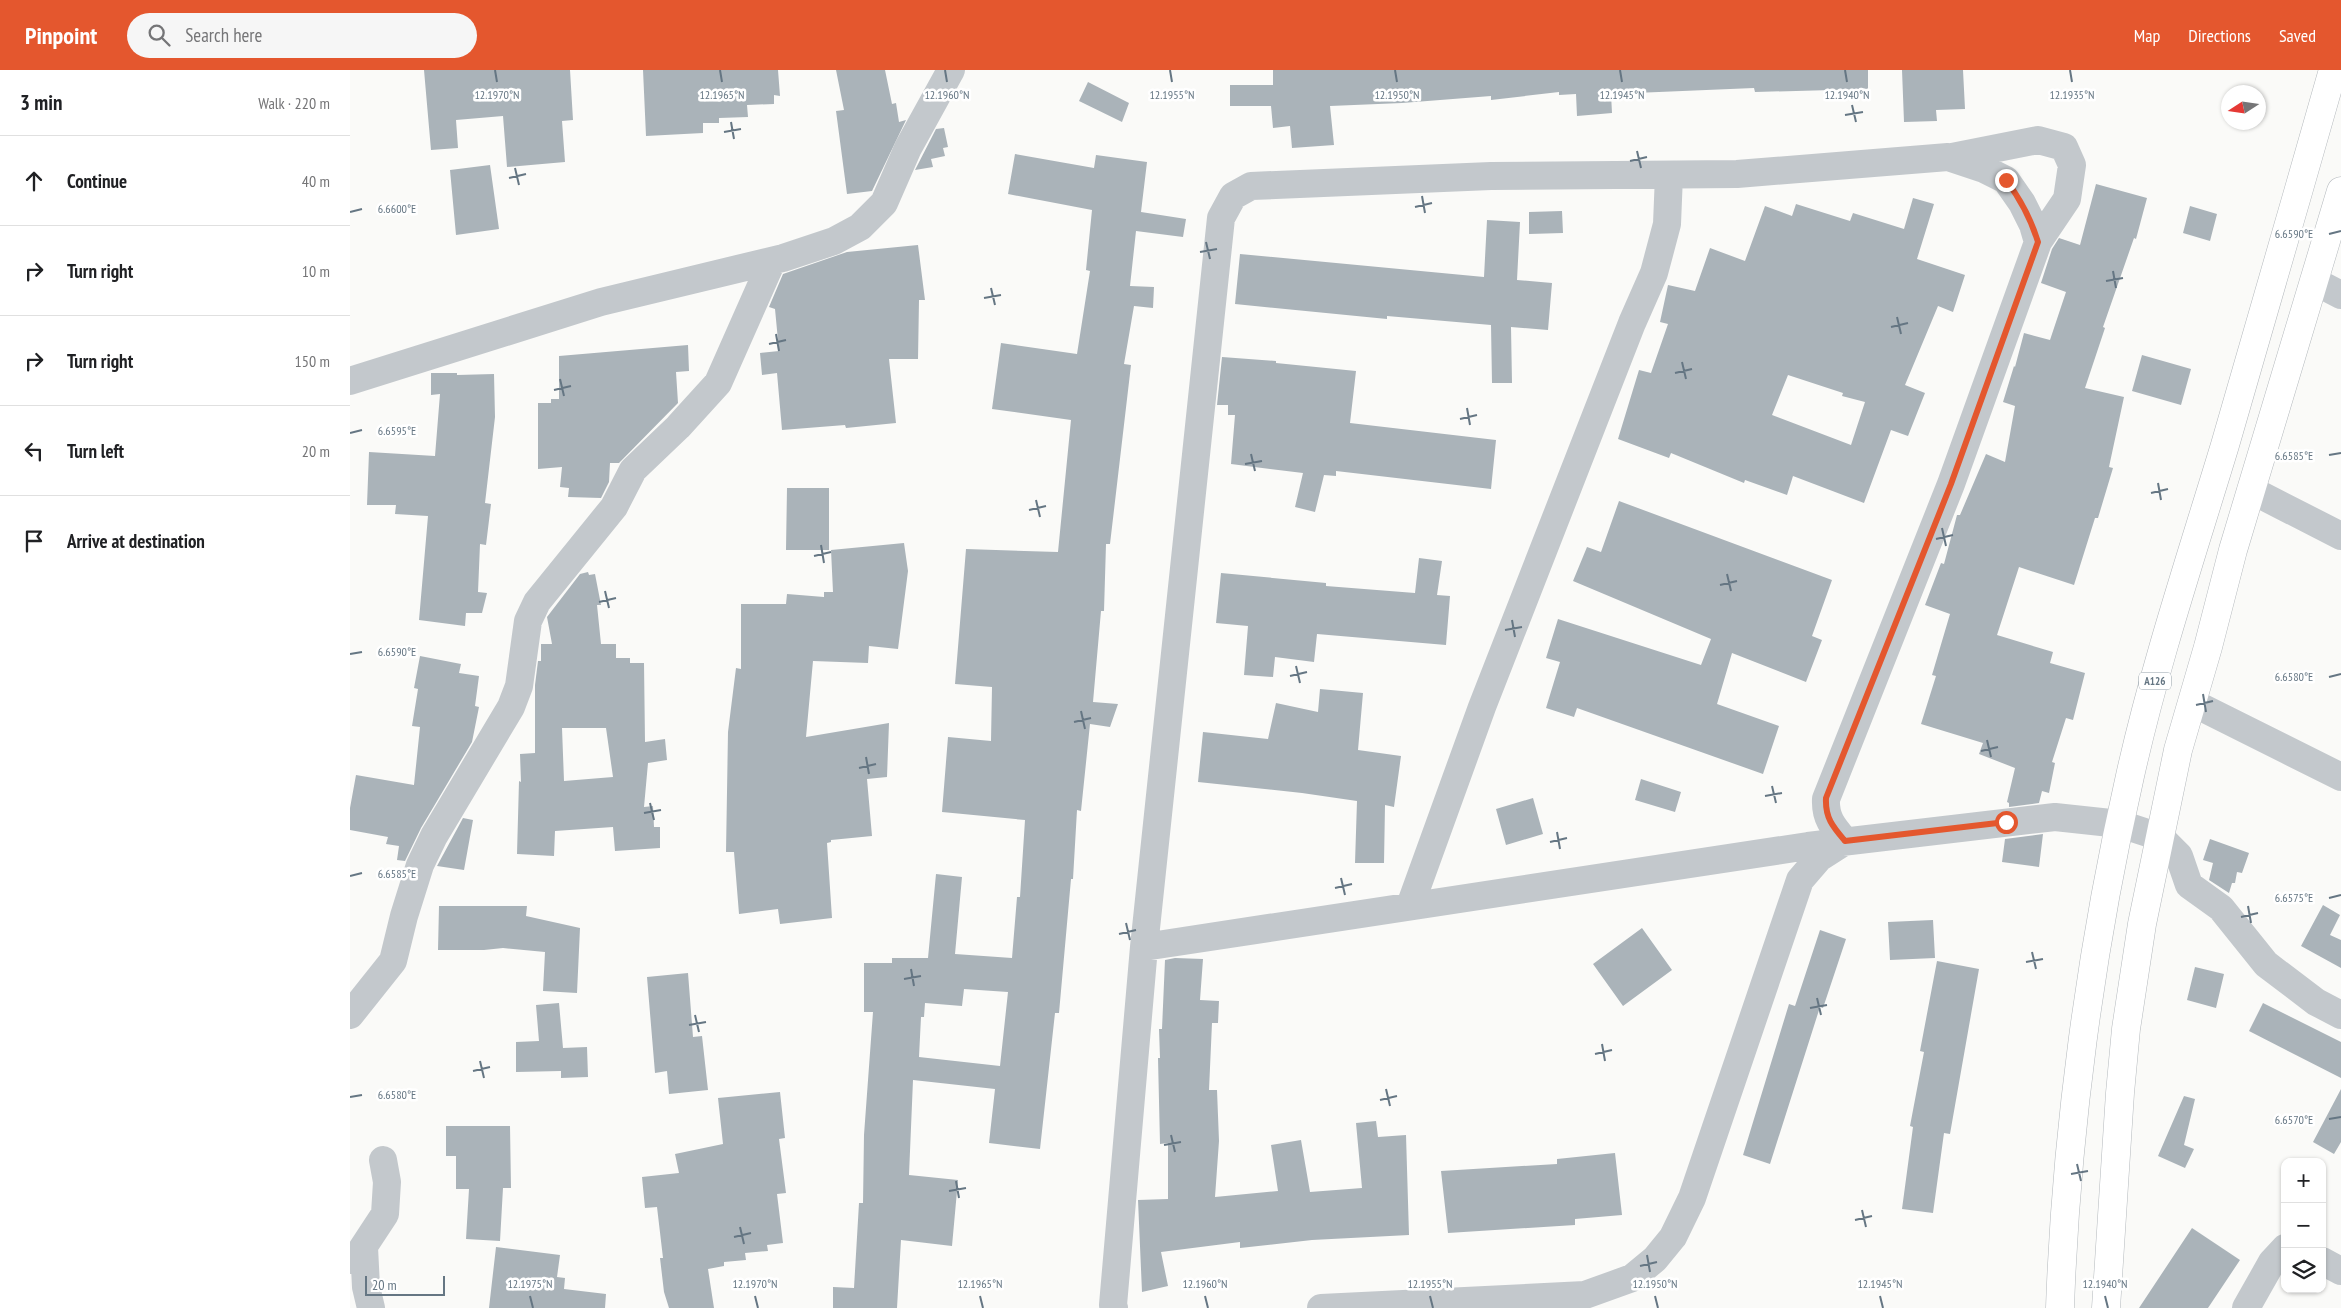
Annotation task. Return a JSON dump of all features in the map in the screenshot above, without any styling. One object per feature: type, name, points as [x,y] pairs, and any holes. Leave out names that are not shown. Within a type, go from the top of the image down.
[{"type":"highway","name":"A126","points":[[2060,1308],[2065,1224],[2082,1051],[2094,960],[2120,824],[2151,693],[2253,350],[2333,70]]},
{"type":"highway","points":[[2106,1308],[2113,1188],[2126,1029],[2142,924],[2178,750],[2193,703],[2233,550],[2341,191]]},
{"type":"street","points":[[350,381],[601,302],[772,261],[834,241],[860,227],[884,203],[908,148],[951,70]]},
{"type":"street","points":[[1114,1308],[1144,947],[1221,218],[1233,196],[1251,186],[1491,176],[1737,174],[1948,158],[2038,140],[2064,147],[2072,165],[2067,199],[2038,242],[1951,484],[1826,798],[1825,810],[1830,824],[1845,841]]},
{"type":"street","points":[[1948,158],[1984,169],[2006,180],[2022,203],[2033,225],[2038,242]]},
{"type":"street","points":[[1410,906],[1482,707],[1632,323],[1654,273],[1667,224],[1669,175]]},
{"type":"street","points":[[350,1015],[393,961],[404,916],[420,865],[434,836],[511,707],[519,686],[528,621],[538,602],[557,575],[614,507],[633,470],[678,427],[718,383],[772,261]]},
{"type":"street","points":[[2314,281],[2341,295]]},
{"type":"street","points":[[2251,490],[2341,536]]},
{"type":"street","points":[[2193,703],[2341,777]]},
{"type":"street","points":[[1144,947],[1845,841],[2055,817],[2120,824],[2160,837],[2179,856],[2189,885],[2221,908],[2266,964],[2316,1002],[2341,1015]]},
{"type":"street","points":[[1321,1308],[1584,1295],[1632,1278],[1655,1258],[1673,1237],[1692,1198],[1800,880],[1819,858],[1845,841]]},
{"type":"street","points":[[371,1308],[357,1253],[385,1214],[387,1182],[383,1160]]},
{"type":"street","points":[[2246,1308],[2272,1262],[2281,1252]]},
{"type":"street","points":[[2326,1263],[2341,1271]]},
{"type":"building","points":[[424,70],[570,70],[573,120],[562,121],[565,162],[507,167],[503,116],[456,120],[458,148],[431,150]]},
{"type":"building","points":[[643,70],[778,70],[780,96],[774,95],[774,104],[747,105],[748,117],[719,118],[719,123],[703,123],[703,133],[646,136]]},
{"type":"building","points":[[836,70],[885,70],[892,104],[896,103],[899,122],[906,120],[872,191],[847,194],[836,111],[844,110]]},
{"type":"building","points":[[1273,70],[1868,70],[1868,89],[1755,92],[1754,88],[1611,94],[1612,113],[1577,116],[1576,94],[1559,95],[1559,92],[1491,100],[1491,96],[1330,106],[1334,145],[1292,148],[1290,126],[1273,128],[1271,106],[1230,106],[1230,85],[1273,85]]},
{"type":"building","points":[[1902,70],[1963,70],[1965,109],[1936,110],[1937,121],[1904,122]]},
{"type":"building","points":[[1088,82],[1129,103],[1122,122],[1079,101]]},
{"type":"building","points":[[944,128],[948,147],[943,148],[945,156],[931,159],[933,167],[915,170],[936,129]]},
{"type":"building","points":[[1015,154],[1094,168],[1096,155],[1147,162],[1141,212],[1186,219],[1183,237],[1136,231],[1130,286],[1154,287],[1153,308],[1134,306],[1124,364],[1131,365],[1110,544],[1106,544],[1104,611],[1101,611],[1093,702],[1118,704],[1110,727],[1090,724],[1081,811],[1077,810],[1073,879],[1071,879],[1059,1013],[1055,1013],[1040,1149],[989,1143],[995,1089],[913,1080],[909,1175],[958,1180],[952,1246],[901,1240],[897,1308],[833,1308],[833,1287],[854,1288],[859,1203],[863,1203],[864,1135],[873,1012],[864,1012],[864,963],[892,963],[892,958],[928,958],[936,874],[962,877],[955,954],[1012,958],[1017,897],[1020,897],[1025,820],[942,812],[948,737],[991,741],[992,687],[955,684],[966,549],[1058,552],[1071,420],[992,409],[1001,343],[1077,354],[1090,271],[1086,270],[1092,210],[1008,194]],"holes":[[[964,989],[1008,992],[1000,1066],[919,1057],[921,1017],[924,1017],[925,1003],[962,1006]]]},
{"type":"building","points":[[490,165],[499,229],[456,235],[450,170]]},
{"type":"building","points":[[2096,184],[2147,198],[2136,239],[2134,238],[2103,327],[2105,328],[2085,388],[2124,397],[2109,467],[2113,468],[2098,518],[2095,518],[2074,585],[2019,567],[1997,635],[2053,652],[2050,663],[2085,673],[2073,720],[2066,718],[2052,762],[2055,763],[2049,793],[2042,791],[2039,803],[2009,807],[2007,802],[2015,768],[1979,754],[1983,743],[1921,724],[1936,676],[1932,675],[1950,614],[1925,605],[1941,563],[1944,564],[1957,515],[1960,515],[1986,454],[2005,462],[2015,406],[2003,402],[2024,333],[2050,340],[2066,292],[2041,283],[2052,249],[2059,238],[2080,245]]},
{"type":"building","points":[[1913,198],[1934,204],[1917,259],[1965,275],[1953,312],[1938,306],[1905,385],[1925,393],[1908,436],[1891,430],[1864,503],[1793,476],[1787,495],[1745,480],[1744,483],[1671,453],[1669,458],[1618,439],[1639,370],[1651,373],[1668,324],[1660,322],[1668,285],[1695,291],[1710,248],[1745,261],[1765,206],[1792,216],[1796,204],[1850,221],[1853,213],[1904,229]],"holes":[[[1788,375],[1843,393],[1842,396],[1865,402],[1851,445],[1772,415]]]},
{"type":"building","points":[[2190,206],[2217,214],[2210,241],[2183,233]]},
{"type":"building","points":[[1562,211],[1563,233],[1529,234],[1529,212]]},
{"type":"building","points":[[1487,220],[1520,222],[1517,280],[1552,283],[1548,330],[1511,327],[1512,383],[1492,383],[1491,325],[1387,316],[1387,319],[1235,304],[1240,254],[1484,277]]},
{"type":"building","points":[[918,245],[925,300],[919,300],[918,359],[889,359],[896,423],[846,428],[845,425],[782,430],[777,373],[762,375],[760,353],[779,351],[775,309],[769,307],[783,274],[847,252]]},
{"type":"building","points":[[688,345],[689,371],[676,372],[678,403],[619,463],[610,463],[609,482],[601,498],[568,497],[569,488],[560,487],[562,467],[538,469],[538,403],[551,403],[551,399],[559,399],[559,356]]},
{"type":"building","points":[[2142,355],[2191,369],[2181,405],[2132,391]]},
{"type":"building","points":[[1222,357],[1276,361],[1276,363],[1356,371],[1350,423],[1496,440],[1491,489],[1336,471],[1336,476],[1324,475],[1315,512],[1295,507],[1303,473],[1231,464],[1235,415],[1228,415],[1228,405],[1217,405]]},
{"type":"building","points":[[431,373],[457,373],[457,375],[494,374],[495,417],[485,503],[491,504],[486,545],[480,544],[478,592],[487,593],[482,613],[466,613],[465,626],[419,620],[428,516],[395,514],[396,505],[367,505],[369,452],[435,456],[440,394],[431,395]]},
{"type":"building","points":[[787,488],[829,488],[829,550],[786,550]]},
{"type":"building","points":[[1619,501],[1832,580],[1812,636],[1822,640],[1806,682],[1732,653],[1717,704],[1779,726],[1763,774],[1577,708],[1574,717],[1546,708],[1560,662],[1546,658],[1558,619],[1701,665],[1711,639],[1573,581],[1587,547],[1601,552]]},
{"type":"building","points":[[904,543],[908,571],[898,649],[869,646],[868,663],[813,661],[806,737],[889,723],[887,777],[867,779],[872,836],[831,840],[831,842],[827,843],[832,918],[780,924],[778,909],[739,914],[734,852],[726,852],[728,732],[736,668],[741,669],[741,604],[786,604],[787,594],[824,597],[824,592],[833,592],[831,550]]},
{"type":"building","points":[[1419,558],[1442,561],[1437,595],[1450,596],[1446,645],[1317,634],[1314,662],[1275,657],[1273,677],[1244,675],[1248,626],[1216,623],[1221,573],[1326,583],[1326,586],[1415,593]]},
{"type":"building","points":[[588,572],[589,575],[595,574],[601,605],[597,605],[601,644],[616,644],[616,658],[630,658],[630,663],[644,663],[645,742],[665,739],[667,760],[648,763],[644,807],[653,806],[654,827],[660,827],[660,848],[615,851],[613,827],[555,831],[554,856],[517,854],[519,781],[521,782],[520,754],[535,753],[535,685],[538,661],[541,661],[541,644],[552,644],[547,617],[580,574]],"holes":[[[562,728],[606,728],[613,777],[564,781]]]},
{"type":"building","points":[[420,656],[461,664],[459,673],[479,676],[475,706],[479,707],[472,742],[421,828],[405,861],[397,860],[399,846],[386,844],[388,837],[350,830],[350,808],[356,775],[414,785],[420,727],[412,726],[418,689],[414,688]]},
{"type":"building","points":[[1320,689],[1363,693],[1358,750],[1401,756],[1394,807],[1385,805],[1384,863],[1355,863],[1357,801],[1198,782],[1203,732],[1268,739],[1276,703],[1318,712]]},
{"type":"building","points":[[1641,779],[1681,792],[1675,812],[1635,800]]},
{"type":"building","points":[[1533,798],[1543,834],[1506,845],[1496,809]]},
{"type":"building","points":[[463,818],[473,820],[464,870],[437,866]]},
{"type":"building","points":[[2043,834],[2039,867],[2002,862],[2005,839]]},
{"type":"building","points":[[2210,839],[2249,853],[2242,873],[2237,872],[2235,883],[2232,883],[2229,893],[2209,880],[2213,863],[2203,860]]},
{"type":"building","points":[[2323,905],[2340,915],[2330,935],[2341,940],[2341,968],[2301,946]]},
{"type":"building","points":[[439,906],[527,906],[526,916],[580,928],[577,993],[543,991],[545,952],[503,948],[438,950]]},
{"type":"building","points":[[1933,920],[1935,958],[1890,960],[1888,922]]},
{"type":"building","points":[[1642,928],[1672,970],[1623,1006],[1593,964]]},
{"type":"building","points":[[1820,930],[1846,939],[1823,1008],[1820,1007],[1770,1164],[1743,1155],[1789,1004],[1795,1006]]},
{"type":"building","points":[[1175,958],[1203,959],[1200,1000],[1219,1001],[1218,1023],[1212,1023],[1209,1090],[1217,1090],[1219,1141],[1215,1197],[1278,1191],[1271,1145],[1301,1140],[1310,1192],[1362,1188],[1356,1123],[1376,1121],[1378,1137],[1406,1135],[1409,1235],[1312,1240],[1240,1248],[1240,1242],[1161,1252],[1168,1286],[1142,1292],[1138,1200],[1168,1199],[1168,1143],[1160,1144],[1158,1058],[1160,1058],[1159,1029],[1162,1029],[1165,960]]},
{"type":"building","points":[[1937,961],[1979,969],[1950,1134],[1944,1133],[1933,1213],[1902,1209],[1913,1127],[1910,1126],[1924,1052],[1920,1051]]},
{"type":"building","points":[[2195,967],[2224,974],[2216,1008],[2187,1000]]},
{"type":"building","points":[[688,973],[693,1037],[702,1036],[708,1090],[669,1094],[667,1071],[655,1073],[647,977]]},
{"type":"building","points":[[559,1003],[563,1048],[587,1047],[588,1077],[561,1078],[561,1071],[516,1072],[516,1042],[539,1041],[536,1005]]},
{"type":"building","points":[[2263,1003],[2341,1042],[2341,1078],[2249,1031]]},
{"type":"building","points":[[2341,1089],[2341,1142],[2334,1154],[2313,1142]]},
{"type":"building","points":[[780,1092],[785,1138],[779,1139],[786,1193],[777,1194],[783,1243],[767,1245],[768,1251],[745,1253],[746,1260],[724,1262],[724,1266],[708,1269],[714,1308],[669,1308],[664,1292],[660,1258],[663,1258],[657,1207],[645,1208],[642,1177],[679,1173],[675,1154],[723,1144],[718,1098]]},
{"type":"building","points":[[2184,1096],[2195,1099],[2184,1145],[2194,1149],[2185,1168],[2158,1156]]},
{"type":"building","points":[[446,1126],[510,1126],[511,1188],[503,1188],[500,1241],[466,1239],[469,1189],[456,1189],[456,1156],[446,1156]]},
{"type":"building","points":[[1615,1153],[1622,1215],[1575,1219],[1575,1225],[1448,1233],[1441,1171],[1557,1164],[1557,1159]]},
{"type":"building","points":[[2192,1228],[2240,1260],[2208,1308],[2139,1308]]},
{"type":"building","points":[[496,1247],[560,1255],[557,1277],[565,1278],[564,1289],[606,1294],[605,1308],[489,1308]]},
{"type":"route","points":[[2006,180],[2022,203],[2033,225],[2038,242],[1951,484],[1826,798],[1825,810],[1830,824],[1845,841],[2006,822]]}]
